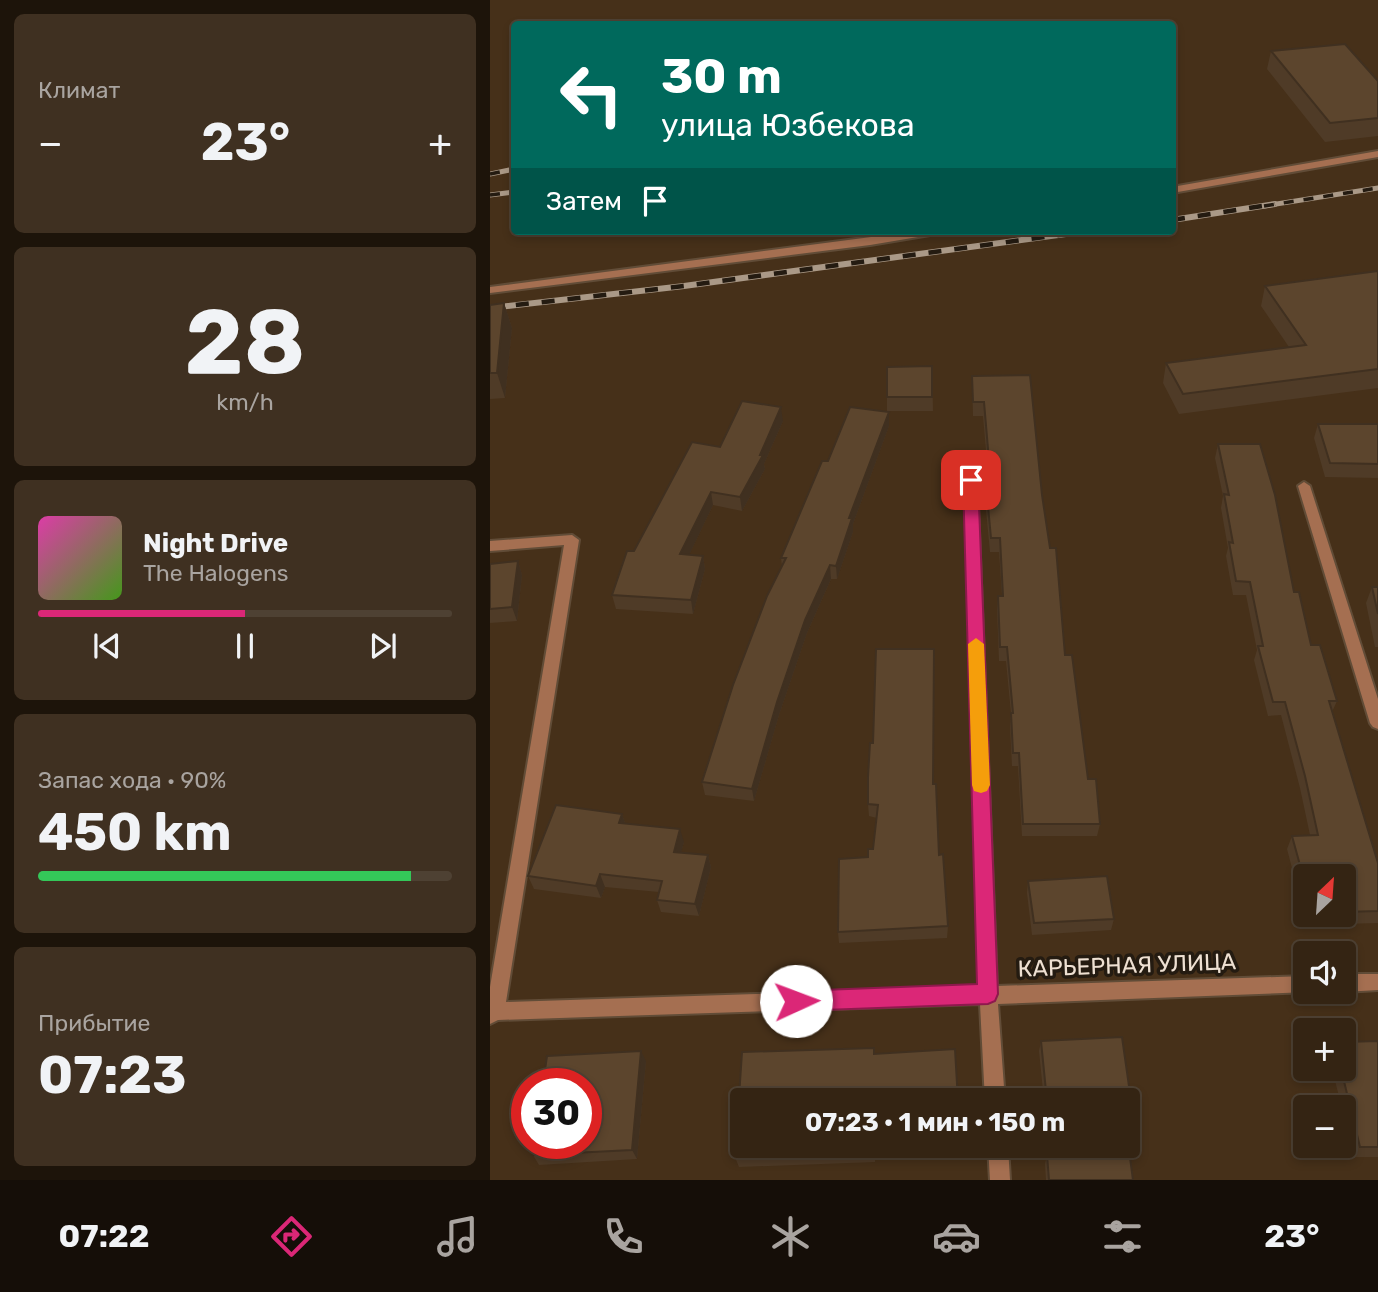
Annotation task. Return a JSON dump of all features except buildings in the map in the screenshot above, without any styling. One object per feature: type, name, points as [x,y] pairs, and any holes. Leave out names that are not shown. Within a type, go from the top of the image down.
[{"type":"street","points":[[1176,189],[1378,154]]},
{"type":"street","points":[[490,290],[870,243],[914,235]]},
{"type":"street","points":[[971,480],[988,994],[994,1088]]},
{"type":"street","points":[[1304,486],[1378,723]]},
{"type":"street","points":[[490,546],[572,540],[493,1013]]},
{"type":"street","points":[[1356,983],[1378,982]]},
{"type":"street","name":"КАРЬЕРНАЯ УЛИЦА","points":[[493,1013],[1293,985]]},
{"type":"street","points":[[999,1158],[1000,1180]]},
{"type":"railway","points":[[490,174],[511,170]]},
{"type":"railway","points":[[1264,206],[1378,188]]},
{"type":"railway","points":[[490,195],[511,192]]},
{"type":"railway","points":[[1176,219],[1275,204]]},
{"type":"railway","points":[[490,308],[684,286],[1059,235]]},
{"type":"slow traffic","points":[[976,644],[981,785]]},
{"type":"route","points":[[796,1001],[988,994],[971,480]]}]
